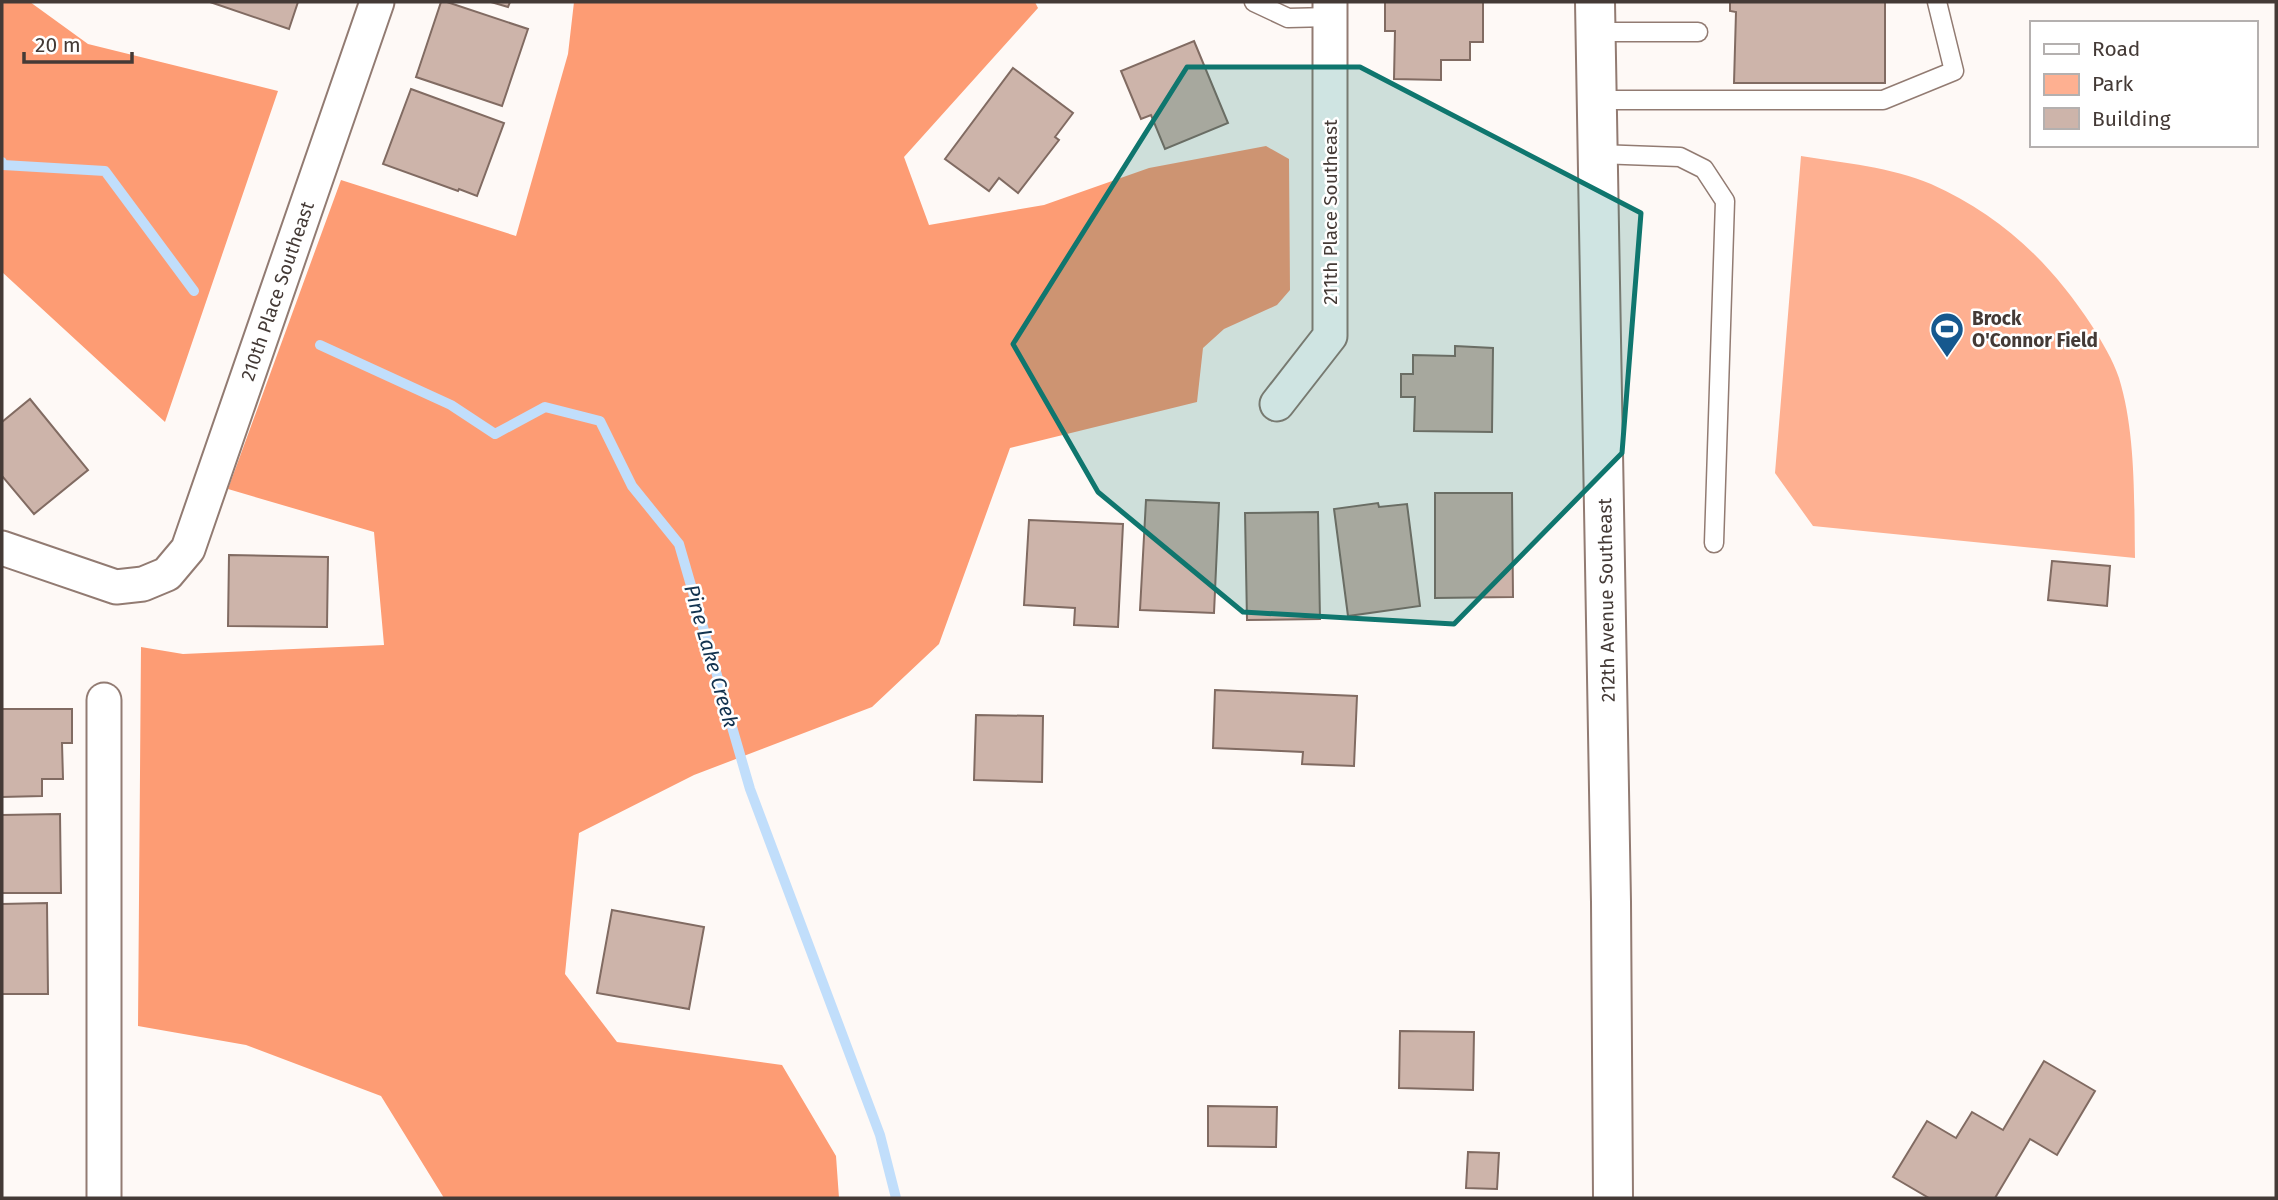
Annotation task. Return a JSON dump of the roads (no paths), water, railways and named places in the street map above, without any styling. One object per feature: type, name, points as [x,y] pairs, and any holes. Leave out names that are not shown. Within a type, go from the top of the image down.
[{"type":"street","name":"210th Place Southeast","points":[[2,548],[116,587],[143,584],[167,574],[188,549],[377,2]]},
{"type":"street","name":"211th Place Southeast","points":[[1277,404],[1329,336],[1330,9]]},
{"type":"street","name":"212th Avenue Southeast","points":[[1595,17],[1611,902],[1613,1198]]},
{"type":"street","points":[[104,700],[104,1198]]},
{"type":"lane","points":[[1254,2],[1288,18],[1330,9]]},
{"type":"lane","points":[[1597,100],[1883,100],[1954,71],[1937,2]]},
{"type":"lane","points":[[1595,17],[1698,32]]},
{"type":"lane","points":[[1598,154],[1680,157],[1704,169],[1725,201],[1714,543]]},
{"type":"waterway","name":"Pine Lake Creek","points":[[2,162],[3,165],[105,171],[194,291]]},
{"type":"waterway","name":"Pine Lake Creek","points":[[320,345],[451,405],[495,434],[545,407],[600,421],[632,486],[679,544],[750,789],[880,1135],[896,1198]]},
{"type":"place","name":"Brock O'Connor Field","points":[[1947,359]]}]
